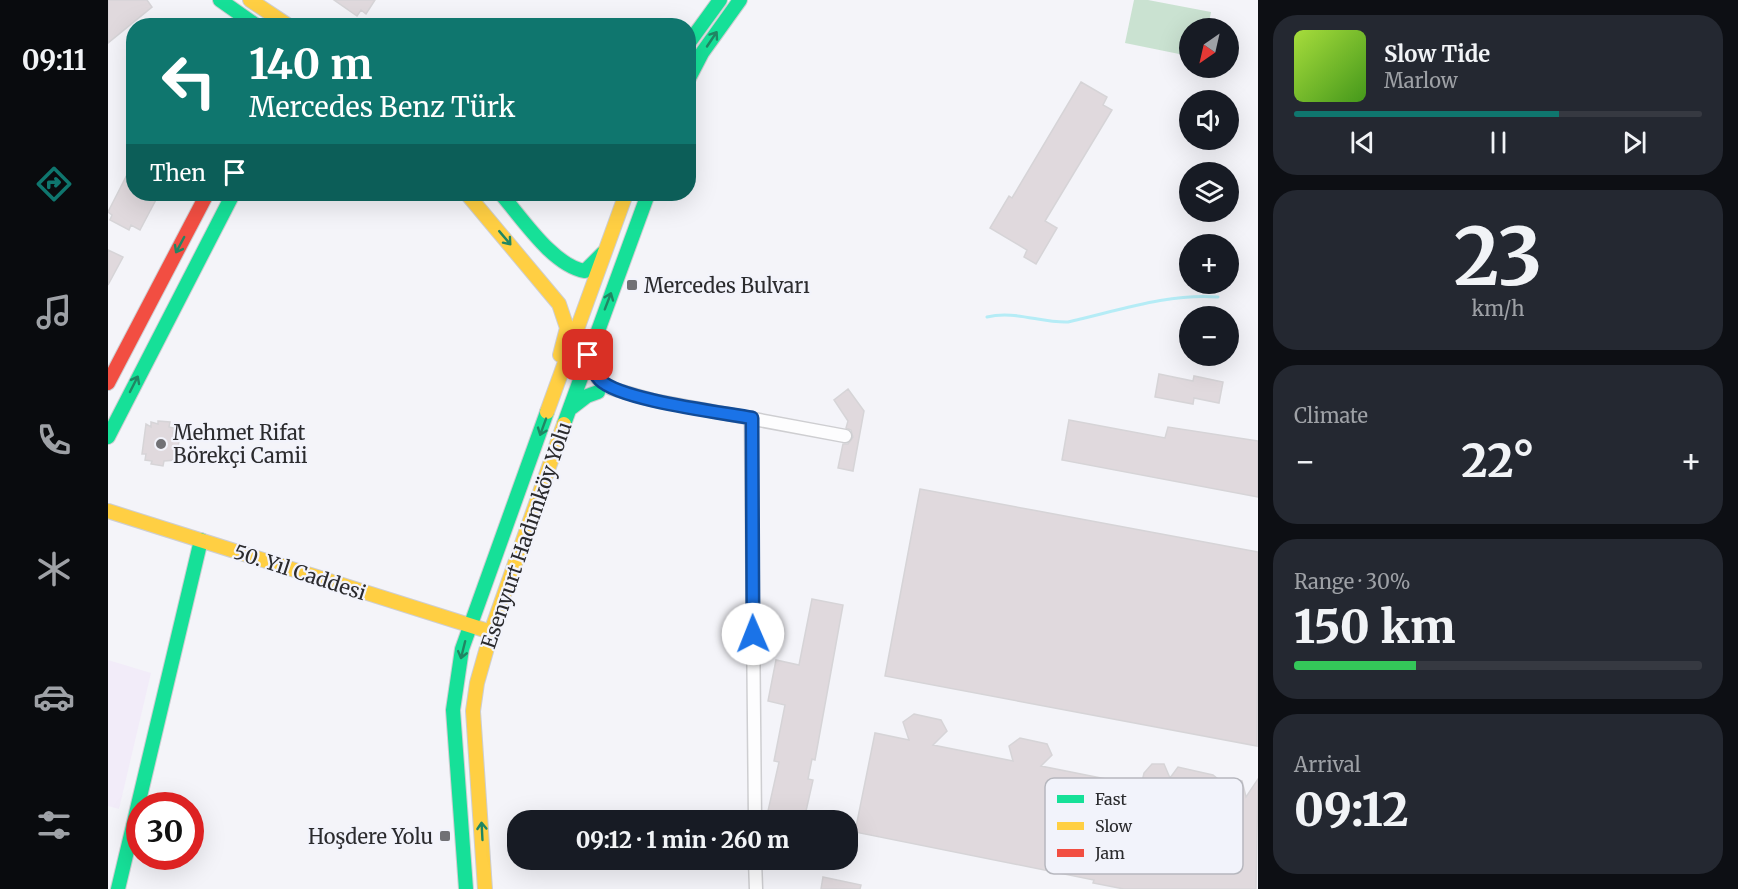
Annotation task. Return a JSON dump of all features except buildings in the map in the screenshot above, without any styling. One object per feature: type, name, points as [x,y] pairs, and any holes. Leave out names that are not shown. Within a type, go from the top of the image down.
[{"type":"main road","points":[[220,0],[246,18]]},
{"type":"main road","points":[[250,0],[277,18]]},
{"type":"main road","points":[[696,33],[720,0]]},
{"type":"main road","points":[[696,65],[740,0]]},
{"type":"main road","points":[[108,384],[203,201]]},
{"type":"main road","points":[[108,437],[229,201]]},
{"type":"main road","points":[[473,201],[554,297],[563,312],[567,330],[556,368],[556,392]]},
{"type":"main road","points":[[507,201],[554,255],[573,269],[585,271],[590,268],[610,243]]},
{"type":"main road","name":"Esenyurt Hadımköy Yolu","points":[[466,889],[453,710],[462,649],[624,201]]},
{"type":"main road","name":"Esenyurt Hadımköy Yolu","points":[[485,889],[473,711],[477,683],[491,632],[579,380],[645,201]]},
{"type":"main road","points":[[570,409],[587,396],[598,392]]},
{"type":"main road","name":"50. Yıl Caddesi","points":[[108,511],[491,632]]},
{"type":"main road","points":[[118,889],[201,540]]},
{"type":"street","points":[[588,355],[598,379],[610,388],[652,400],[845,436]]},
{"type":"street","points":[[579,380],[598,392],[643,402],[652,400]]},
{"type":"street","points":[[752,418],[755,810]]},
{"type":"street","points":[[755,870],[756,889]]},
{"type":"shaded area","points":[[108,660],[151,673],[119,809],[108,806]]},
{"type":"green space","points":[[1134,0],[1148,0],[1211,12],[1210,18],[1179,18],[1179,54],[1125,43]]},
{"type":"waterway","points":[[987,317],[1007,315],[1068,322],[1162,300],[1199,296],[1218,297]]},
{"type":"traffic: fast","points":[[220,0],[246,18]]},
{"type":"traffic: fast","points":[[696,33],[720,0]]},
{"type":"traffic: fast","points":[[696,65],[740,0]]},
{"type":"traffic: fast","points":[[108,437],[229,201]]},
{"type":"traffic: fast","points":[[507,201],[550,251],[573,267],[585,271],[603,253]]},
{"type":"traffic: fast","points":[[564,424],[645,201]]},
{"type":"traffic: fast","points":[[570,409],[587,396],[598,392]]},
{"type":"traffic: fast","points":[[466,889],[453,710],[462,649],[547,412]]},
{"type":"traffic: fast","points":[[118,889],[201,540]]},
{"type":"traffic: slow","points":[[250,0],[277,18]]},
{"type":"traffic: slow","points":[[473,201],[559,304],[567,328],[560,355]]},
{"type":"traffic: slow","points":[[547,412],[623,201]]},
{"type":"traffic: slow","points":[[485,889],[473,711],[477,683],[494,623],[564,424]]},
{"type":"traffic: slow","points":[[108,511],[491,632]]},
{"type":"traffic: jam","points":[[108,383],[203,201]]},
{"type":"place","name":"Mercedes Bulvarı","points":[[632,285]]},
{"type":"place","name":"Mehmet Rifat Börekçi Camii","points":[[161,444]]},
{"type":"place","name":"Hoşdere Yolu","points":[[445,836]]},
{"type":"route","points":[[588,355],[598,379],[610,388],[652,400],[752,418],[753,634]]}]
